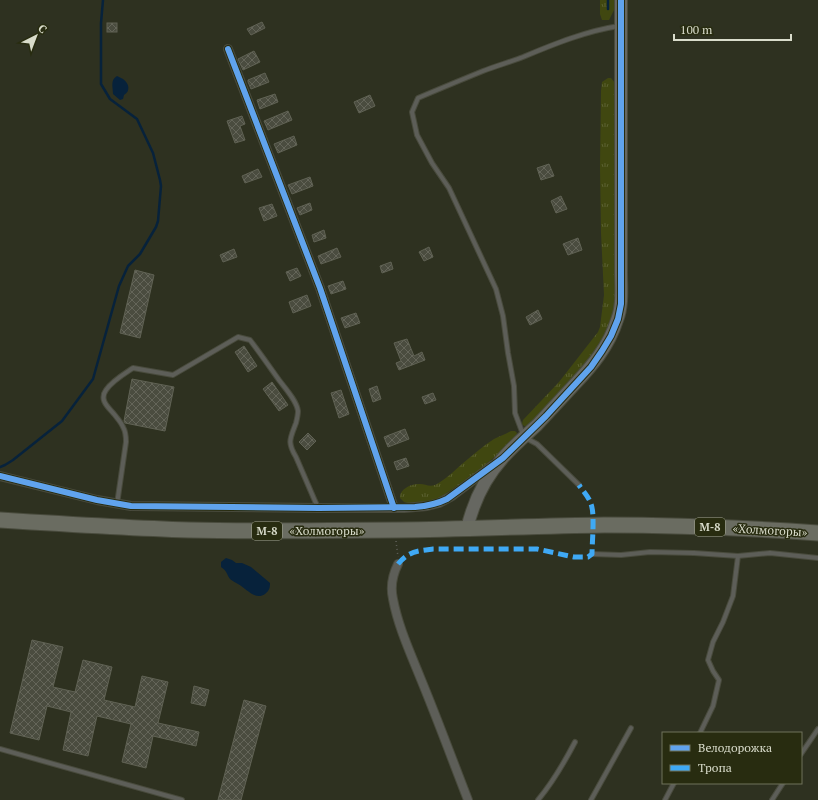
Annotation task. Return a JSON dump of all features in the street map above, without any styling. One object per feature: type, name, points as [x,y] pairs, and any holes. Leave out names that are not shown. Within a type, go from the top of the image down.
[{"type":"highway","name":"«Холмогоры»","points":[[0,520],[243,531],[467,529],[602,525],[730,528],[818,533]]},
{"type":"street","points":[[0,476],[97,500],[117,504],[142,506],[318,508],[421,507],[439,503],[479,483],[491,473],[503,458],[546,416],[591,367],[611,336],[618,319],[621,304],[620,0]]},
{"type":"street","points":[[228,49],[320,288],[394,508]]},
{"type":"street","points":[[467,529],[479,483]]},
{"type":"street","points":[[398,564],[393,573],[391,584],[398,620],[468,800]]},
{"type":"lane","points":[[579,485],[537,444],[524,437],[515,413],[514,386],[503,316],[496,289],[449,188],[432,163],[417,136],[412,112],[418,98],[440,88],[541,49],[605,28],[621,26]]},
{"type":"lane","points":[[117,504],[126,434],[123,426],[104,403],[103,397],[105,390],[118,378],[133,368],[173,375],[238,337],[250,340],[289,393],[297,407],[297,419],[290,437],[290,444],[318,508]]},
{"type":"lane","points":[[592,554],[665,552],[738,556],[770,553],[818,558]]},
{"type":"lane","points":[[700,732],[713,706],[719,680],[708,660],[733,596],[738,556]]},
{"type":"lane","points":[[590,800],[631,728]]},
{"type":"lane","points":[[802,753],[818,729]]},
{"type":"lane","points":[[538,800],[560,770],[575,742]]},
{"type":"lane","points":[[0,749],[182,800]]},
{"type":"lane","points":[[665,800],[673,784]]},
{"type":"lane","points":[[772,800],[782,784]]},
{"type":"green space","points":[[600,0],[615,0],[615,8],[609,20],[602,20],[600,14]]},
{"type":"green space","points":[[608,78],[611,78],[615,83],[618,289],[614,319],[600,348],[530,427],[524,426],[522,424],[523,420],[559,382],[598,332],[600,327],[604,295],[600,167],[601,91],[602,82]]},
{"type":"green space","points":[[511,431],[515,431],[517,433],[515,440],[473,475],[438,499],[411,504],[404,502],[400,498],[400,495],[407,487],[417,484],[433,486],[439,483],[494,439]]},
{"type":"water","points":[[117,76],[123,79],[128,85],[128,91],[124,95],[123,99],[120,100],[113,94],[112,86],[113,80]]},
{"type":"water","points":[[226,558],[236,563],[242,563],[251,567],[270,583],[267,592],[261,596],[254,595],[231,580],[221,567],[221,562]]},
{"type":"building","points":[[262,22],[265,28],[251,35],[247,29]]},
{"type":"building","points":[[107,23],[117,23],[117,32],[107,32]]},
{"type":"building","points":[[254,51],[260,62],[243,70],[238,59]]},
{"type":"building","points":[[265,73],[269,82],[251,89],[248,80]]},
{"type":"building","points":[[275,94],[278,102],[260,109],[257,100]]},
{"type":"building","points":[[370,95],[375,106],[359,113],[354,102]]},
{"type":"building","points":[[288,111],[292,120],[268,130],[264,121]]},
{"type":"building","points":[[242,116],[245,124],[240,126],[245,140],[235,143],[227,121]]},
{"type":"building","points":[[294,136],[297,145],[278,153],[274,144]]},
{"type":"building","points":[[549,164],[554,176],[541,180],[537,168]]},
{"type":"building","points":[[258,169],[262,177],[245,183],[242,176]]},
{"type":"building","points":[[310,177],[313,186],[292,194],[288,185]]},
{"type":"building","points":[[561,196],[567,209],[556,213],[551,201]]},
{"type":"building","points":[[310,203],[312,210],[300,215],[297,208]]},
{"type":"building","points":[[272,204],[277,216],[264,221],[259,208]]},
{"type":"building","points":[[324,230],[326,238],[314,242],[312,235]]},
{"type":"building","points":[[578,238],[582,250],[568,255],[563,244]]},
{"type":"building","points":[[429,247],[433,257],[424,261],[419,252]]},
{"type":"building","points":[[337,248],[341,257],[321,264],[318,256]]},
{"type":"building","points":[[234,249],[237,257],[223,262],[220,255]]},
{"type":"building","points":[[391,262],[393,269],[382,273],[380,266]]},
{"type":"building","points":[[297,268],[301,276],[290,281],[286,272]]},
{"type":"building","points":[[135,270],[154,275],[140,338],[120,333]]},
{"type":"building","points":[[343,281],[346,289],[331,294],[328,286]]},
{"type":"building","points":[[307,295],[311,306],[293,313],[289,302]]},
{"type":"building","points":[[538,310],[542,319],[530,325],[526,317]]},
{"type":"building","points":[[356,313],[360,323],[345,328],[341,318]]},
{"type":"building","points":[[407,339],[414,356],[422,352],[425,360],[399,370],[396,363],[401,361],[394,343]]},
{"type":"building","points":[[244,346],[257,366],[248,372],[235,352]]},
{"type":"building","points":[[132,379],[174,387],[165,431],[125,423],[124,421]]},
{"type":"building","points":[[272,382],[288,405],[279,411],[263,389]]},
{"type":"building","points":[[377,386],[381,399],[373,402],[369,389]]},
{"type":"building","points":[[341,390],[349,414],[339,418],[331,393]]},
{"type":"building","points":[[433,393],[436,400],[425,404],[422,397]]},
{"type":"building","points":[[405,429],[409,439],[388,447],[384,437]]},
{"type":"building","points":[[308,433],[316,441],[307,450],[299,442]]},
{"type":"building","points":[[406,458],[409,466],[397,470],[394,462]]},
{"type":"building","points":[[32,640],[63,647],[53,687],[75,692],[83,660],[112,667],[104,700],[135,707],[142,676],[168,682],[158,723],[199,732],[196,746],[153,736],[146,768],[122,762],[131,724],[97,716],[88,756],[63,750],[71,712],[47,706],[39,740],[10,733]]},
{"type":"building","points":[[194,686],[209,690],[205,706],[191,703]]},
{"type":"building","points":[[244,700],[266,706],[241,800],[218,800]]},
{"type":"waterway","points":[[0,467],[13,460],[62,421],[93,379],[119,286],[128,266],[140,254],[158,221],[161,186],[153,153],[137,119],[110,99],[101,84],[101,23],[103,0]]},
{"type":"waterway","points":[[608,0],[608,9]]},
{"type":"marked path","points":[[398,564],[406,556],[414,552],[433,549],[537,549],[574,557],[588,557],[592,554],[592,509],[589,499],[579,485]]},
{"type":"cycle path","points":[[0,476],[97,500],[131,506],[319,508],[415,507],[424,506],[447,499],[503,458],[546,416],[591,367],[611,336],[618,319],[621,304],[621,0]]},
{"type":"cycle path","points":[[228,49],[320,288],[394,508]]}]
